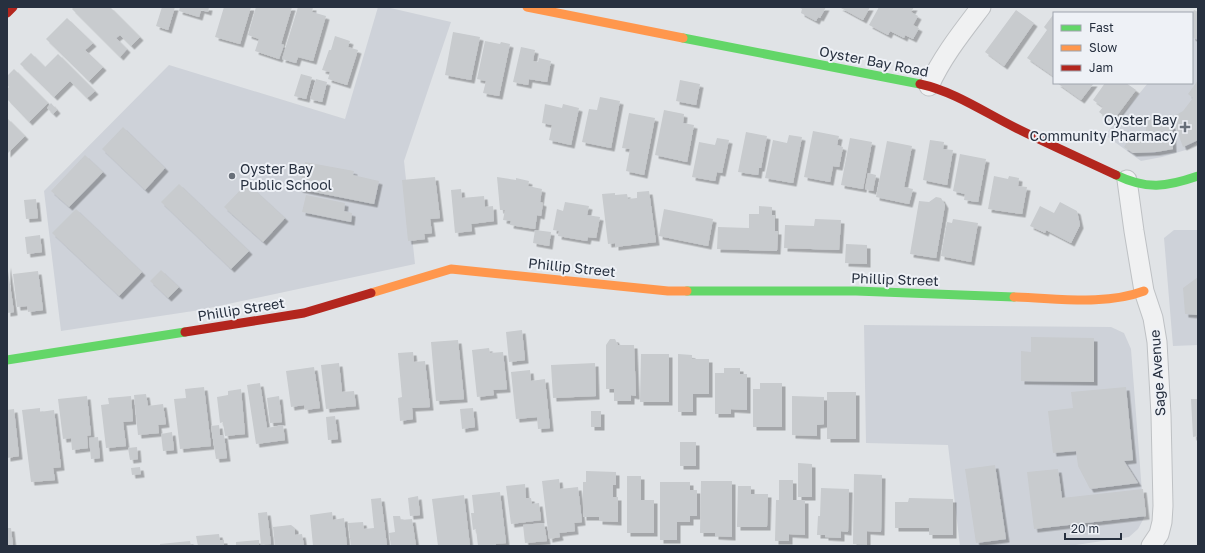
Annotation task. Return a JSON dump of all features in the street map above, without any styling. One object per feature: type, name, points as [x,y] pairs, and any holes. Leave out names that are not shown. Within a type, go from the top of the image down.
[{"type":"street","points":[[7,13],[13,7]]},
{"type":"street","name":"Oyster Bay Road","points":[[527,7],[930,86],[967,102],[1022,130],[1128,180],[1140,184],[1159,186],[1181,182],[1198,176]]},
{"type":"street","points":[[930,86],[937,69],[946,54],[981,7]]},
{"type":"street","name":"Sage Avenue","points":[[1128,180],[1134,231],[1144,292],[1153,318],[1157,342],[1161,415],[1162,522],[1159,534],[1151,546]]},
{"type":"street","name":"Phillip Street","points":[[7,360],[304,313],[450,269],[668,291],[856,291],[1106,300],[1144,292]]},
{"type":"shaded area","name":"Oyster Bay Public School","points":[[378,7],[386,7],[451,22],[404,161],[415,264],[200,310],[61,331],[44,191],[169,65],[345,119]]},
{"type":"shaded area","points":[[1193,33],[1198,36],[1198,142],[1189,149],[1162,157],[1141,161],[1105,135],[1147,84],[1193,84]]},
{"type":"shaded area","points":[[1174,230],[1198,230],[1198,345],[1173,346],[1164,238]]},
{"type":"shaded area","points":[[864,325],[1111,327],[1124,333],[1131,349],[1144,518],[1138,529],[1129,537],[1069,546],[960,546],[948,445],[866,443]]},
{"type":"building","points":[[74,7],[110,7],[140,37],[131,46],[120,35],[116,38],[127,49],[120,57],[72,9]]},
{"type":"building","points":[[162,7],[175,7],[168,30],[156,26]]},
{"type":"building","points":[[180,7],[209,7],[208,12],[201,10],[199,17],[179,11]]},
{"type":"building","points":[[224,7],[251,7],[240,44],[215,37]]},
{"type":"building","points":[[256,7],[292,7],[281,44],[284,45],[279,59],[255,51],[259,39],[248,35]]},
{"type":"building","points":[[298,7],[313,7],[312,12],[326,16],[313,61],[298,57],[296,63],[282,59]]},
{"type":"building","points":[[798,7],[826,7],[820,18],[818,17],[816,21],[801,13],[802,9]]},
{"type":"building","points":[[839,7],[870,7],[863,20]]},
{"type":"building","points":[[879,7],[914,7],[911,12],[918,16],[913,25],[919,28],[913,39],[905,35],[904,38],[890,31],[888,35],[869,25]]},
{"type":"building","points":[[1016,10],[1034,23],[1004,66],[985,52]]},
{"type":"building","points":[[1194,10],[1198,12],[1198,40],[1193,38]]},
{"type":"building","points":[[1053,15],[1053,76],[1027,58],[1047,30],[1044,27]]},
{"type":"building","points":[[67,18],[93,43],[85,50],[103,67],[89,81],[46,39]]},
{"type":"building","points":[[453,32],[480,37],[471,80],[445,75]]},
{"type":"building","points":[[335,36],[350,41],[348,47],[358,50],[347,85],[328,79],[330,72],[322,70],[329,50],[331,50]]},
{"type":"building","points":[[485,41],[510,44],[499,96],[483,93],[486,81],[477,79]]},
{"type":"building","points":[[521,47],[535,50],[533,61],[538,62],[539,58],[551,61],[547,82],[529,79],[528,85],[513,82]]},
{"type":"building","points":[[31,53],[45,67],[58,54],[95,91],[87,98],[70,81],[54,97],[20,64]]},
{"type":"building","points":[[14,69],[48,103],[29,122],[7,99],[7,89],[9,87],[7,85],[7,76]]},
{"type":"building","points":[[301,74],[312,77],[306,99],[294,96]]},
{"type":"building","points":[[316,79],[327,82],[322,102],[310,99]]},
{"type":"building","points":[[680,80],[700,84],[696,105],[676,101]]},
{"type":"building","points":[[1198,80],[1198,140],[1183,147],[1172,117],[1183,111],[1193,98],[1188,94]]},
{"type":"building","points":[[1058,84],[1093,84],[1081,100]]},
{"type":"building","points":[[1104,84],[1127,84],[1136,90],[1112,122],[1099,112],[1103,107],[1093,100]]},
{"type":"building","points":[[600,97],[620,101],[611,148],[582,142],[589,109],[597,110]]},
{"type":"building","points":[[51,103],[57,110],[53,114],[47,108]]},
{"type":"building","points":[[545,104],[562,108],[563,104],[579,108],[571,145],[549,140],[552,125],[542,123]]},
{"type":"building","points":[[664,110],[684,114],[683,123],[694,125],[687,162],[655,155]]},
{"type":"building","points":[[629,113],[655,118],[644,175],[626,171],[630,149],[622,148]]},
{"type":"building","points":[[7,118],[25,136],[7,154]]},
{"type":"building","points":[[1146,119],[1165,119],[1165,126],[1172,125],[1173,149],[1156,152],[1133,153],[1124,147],[1132,135],[1146,134]]},
{"type":"building","points":[[123,127],[165,168],[145,190],[102,149]]},
{"type":"building","points":[[813,131],[839,136],[837,145],[843,147],[839,167],[833,166],[830,182],[804,177]]},
{"type":"building","points":[[746,132],[767,136],[761,168],[759,168],[758,175],[738,172]]},
{"type":"building","points":[[789,135],[802,137],[793,183],[765,178],[773,140],[787,143]]},
{"type":"building","points":[[717,138],[729,140],[722,173],[717,172],[715,181],[692,177],[699,142],[715,145]]},
{"type":"building","points":[[850,138],[872,142],[863,189],[841,185]]},
{"type":"building","points":[[930,140],[944,142],[943,149],[953,150],[947,185],[923,180]]},
{"type":"building","points":[[887,141],[912,146],[904,187],[913,189],[909,204],[876,197]]},
{"type":"building","points":[[960,154],[986,159],[978,202],[964,200],[965,194],[953,191]]},
{"type":"building","points":[[85,155],[103,172],[69,207],[51,191]]},
{"type":"building","points":[[305,162],[354,171],[353,175],[379,181],[374,204],[299,189]]},
{"type":"building","points":[[868,173],[876,175],[873,191],[865,189]]},
{"type":"building","points":[[994,176],[1008,179],[1009,176],[1019,178],[1018,186],[1027,187],[1022,214],[988,209]]},
{"type":"building","points":[[435,177],[440,218],[430,219],[432,233],[424,234],[425,239],[408,241],[402,180]]},
{"type":"building","points":[[497,177],[516,180],[516,178],[529,181],[528,186],[542,189],[540,202],[543,203],[541,216],[537,215],[535,229],[510,225],[511,221],[503,220],[505,210],[500,210]]},
{"type":"building","points":[[247,183],[285,218],[263,242],[224,207]]},
{"type":"building","points":[[179,184],[249,251],[231,269],[161,202]]},
{"type":"building","points":[[461,189],[462,198],[484,196],[485,207],[493,206],[494,221],[471,224],[472,231],[455,233],[451,190]]},
{"type":"building","points":[[649,191],[656,242],[615,247],[615,243],[608,244],[602,194],[627,194],[628,199],[637,198],[637,192]]},
{"type":"building","points":[[306,195],[345,203],[344,211],[352,213],[351,222],[302,212]]},
{"type":"building","points":[[936,197],[941,198],[945,205],[936,258],[910,254],[919,201],[929,202]]},
{"type":"building","points":[[36,199],[38,218],[26,219],[24,200]]},
{"type":"building","points":[[565,202],[589,206],[587,215],[600,217],[596,238],[588,237],[587,241],[558,236],[559,231],[553,230],[557,209],[563,211]]},
{"type":"building","points":[[1060,202],[1077,211],[1080,225],[1071,243],[1046,230],[1045,233],[1030,226],[1040,206],[1054,213]]},
{"type":"building","points":[[759,206],[772,207],[772,215],[775,215],[775,231],[778,231],[777,251],[717,249],[718,227],[749,228],[749,214],[759,214]]},
{"type":"building","points":[[76,209],[142,272],[119,296],[52,233]]},
{"type":"building","points":[[664,209],[713,219],[708,246],[659,236]]},
{"type":"building","points":[[815,219],[841,220],[839,250],[784,248],[785,225],[814,226]]},
{"type":"building","points":[[953,219],[978,223],[971,262],[941,256],[947,222],[952,223]]},
{"type":"building","points":[[535,230],[551,232],[549,246],[533,243]]},
{"type":"building","points":[[40,235],[42,252],[27,254],[25,237]]},
{"type":"building","points":[[846,244],[867,245],[867,264],[845,263]]},
{"type":"building","points":[[7,264],[14,312],[7,313]]},
{"type":"building","points":[[161,270],[179,287],[168,298],[150,281]]},
{"type":"building","points":[[38,271],[43,310],[28,312],[27,306],[17,307],[13,274]]},
{"type":"building","points":[[1198,277],[1198,315],[1185,314],[1183,288]]},
{"type":"building","points":[[522,330],[525,360],[509,362],[506,332]]},
{"type":"building","points":[[1031,337],[1094,338],[1094,382],[1021,381],[1021,351],[1031,352]]},
{"type":"building","points":[[610,339],[615,339],[618,345],[634,345],[636,396],[631,395],[631,401],[614,401],[614,389],[606,389],[606,345]]},
{"type":"building","points":[[458,340],[464,399],[436,401],[431,342]]},
{"type":"building","points":[[489,348],[490,353],[503,352],[507,389],[493,390],[494,395],[477,397],[472,350]]},
{"type":"building","points":[[413,352],[414,362],[425,361],[430,407],[412,408],[413,419],[400,421],[398,398],[402,397],[398,353]]},
{"type":"building","points":[[641,354],[669,354],[669,402],[640,402]]},
{"type":"building","points":[[678,354],[692,355],[692,359],[709,359],[709,394],[693,394],[693,412],[678,412]]},
{"type":"building","points":[[339,363],[342,392],[354,391],[356,406],[326,409],[321,365]]},
{"type":"building","points":[[595,363],[596,396],[553,398],[551,365]]},
{"type":"building","points":[[314,367],[320,408],[305,410],[304,405],[291,407],[286,371]]},
{"type":"building","points":[[724,368],[740,368],[740,374],[747,374],[747,410],[731,409],[731,414],[715,414],[715,373],[724,373]]},
{"type":"building","points":[[530,370],[531,381],[545,379],[550,428],[538,429],[537,417],[516,419],[511,372]]},
{"type":"building","points":[[260,383],[267,428],[283,425],[285,440],[256,444],[247,385]]},
{"type":"building","points":[[760,383],[782,383],[782,427],[753,427],[753,389],[760,389]]},
{"type":"building","points":[[204,387],[211,446],[180,449],[174,399],[186,398],[185,389]]},
{"type":"building","points":[[1126,387],[1133,460],[1124,461],[1138,483],[1090,489],[1078,466],[1076,451],[1053,453],[1048,411],[1073,408],[1071,392]]},
{"type":"building","points":[[241,389],[245,434],[225,436],[223,422],[220,423],[217,397],[228,395],[228,391]]},
{"type":"building","points":[[827,392],[856,392],[856,439],[827,439]]},
{"type":"building","points":[[146,394],[148,406],[163,404],[166,424],[158,425],[159,433],[138,435],[134,395]]},
{"type":"building","points":[[87,396],[91,435],[87,436],[88,448],[72,450],[71,438],[63,439],[58,399]]},
{"type":"building","points":[[131,396],[133,421],[123,422],[126,446],[106,448],[101,405],[109,404],[108,398]]},
{"type":"building","points":[[279,396],[282,422],[270,423],[267,398]]},
{"type":"building","points":[[792,396],[824,397],[824,424],[817,425],[817,436],[792,435]]},
{"type":"building","points":[[1191,399],[1198,399],[1198,436],[1193,437]]},
{"type":"building","points":[[40,408],[40,412],[54,410],[61,467],[53,468],[55,480],[31,482],[22,410]]},
{"type":"building","points":[[473,408],[475,427],[462,429],[460,409]]},
{"type":"building","points":[[14,409],[19,456],[7,458],[7,410]]},
{"type":"building","points":[[591,411],[601,411],[601,427],[591,427]]},
{"type":"building","points":[[335,416],[338,439],[328,440],[326,417]]},
{"type":"building","points":[[219,425],[220,435],[224,435],[227,458],[216,459],[211,426]]},
{"type":"building","points":[[172,432],[174,450],[163,451],[161,434]]},
{"type":"building","points":[[98,437],[100,458],[91,459],[89,438]]},
{"type":"building","points":[[680,442],[696,442],[696,466],[680,466]]},
{"type":"building","points":[[137,447],[138,459],[130,460],[128,448]]},
{"type":"building","points":[[798,463],[812,464],[812,497],[798,497]]},
{"type":"building","points":[[995,465],[1006,539],[976,543],[965,469]]},
{"type":"building","points":[[140,467],[141,474],[132,475],[131,468]]},
{"type":"building","points":[[1058,469],[1062,498],[1143,489],[1146,516],[1034,529],[1027,472]]},
{"type":"building","points":[[586,471],[616,472],[616,485],[613,485],[613,497],[618,497],[618,522],[599,521],[599,517],[583,517],[583,482],[586,482]]},
{"type":"building","points":[[854,474],[882,475],[881,532],[867,531],[867,545],[853,544]]},
{"type":"building","points":[[627,476],[641,476],[641,500],[654,500],[654,533],[627,533]]},
{"type":"building","points":[[559,479],[560,489],[578,487],[582,522],[574,523],[575,531],[559,533],[560,537],[549,539],[542,481]]},
{"type":"building","points":[[779,480],[793,480],[793,500],[805,500],[805,535],[789,534],[789,541],[775,541],[776,500],[779,500]]},
{"type":"building","points":[[701,481],[732,481],[732,537],[715,536],[715,533],[700,533]]},
{"type":"building","points":[[660,482],[690,482],[690,490],[697,490],[697,516],[690,516],[690,522],[677,522],[677,540],[660,540]]},
{"type":"building","points":[[525,484],[526,498],[531,498],[532,504],[539,503],[541,520],[511,524],[506,486]]},
{"type":"building","points":[[738,486],[751,486],[751,494],[768,494],[767,527],[737,527]]},
{"type":"building","points":[[821,488],[849,489],[848,532],[841,531],[841,538],[817,535],[818,516],[820,516]]},
{"type":"building","points":[[500,492],[506,543],[496,544],[496,546],[478,546],[476,529],[473,530],[471,513],[474,513],[472,495]]},
{"type":"building","points":[[464,495],[470,546],[438,546],[432,499]]},
{"type":"building","points":[[418,496],[420,515],[410,516],[408,498]]},
{"type":"building","points":[[381,498],[387,546],[351,546],[348,523],[363,522],[364,529],[374,528],[371,499]]},
{"type":"building","points":[[909,498],[953,499],[953,535],[929,535],[929,528],[895,528],[895,502],[908,502]]},
{"type":"building","points":[[267,512],[271,544],[261,545],[258,513]]},
{"type":"building","points":[[332,512],[333,520],[344,518],[347,546],[313,546],[310,515]]},
{"type":"building","points":[[393,516],[400,516],[401,520],[412,519],[416,546],[391,546],[389,533],[395,532]]},
{"type":"building","points":[[544,523],[547,541],[525,543],[523,525]]},
{"type":"building","points":[[291,525],[295,528],[295,535],[302,534],[304,546],[275,546],[273,527]]},
{"type":"building","points":[[7,528],[11,528],[13,546],[7,546]]},
{"type":"building","points":[[219,534],[220,540],[224,540],[224,546],[198,546],[196,536]]},
{"type":"building","points":[[259,540],[259,546],[236,546],[236,542]]},
{"type":"building","points":[[190,541],[191,546],[160,546],[160,544]]},
{"type":"traffic: fast","points":[[683,38],[920,84]]},
{"type":"traffic: fast","points":[[1116,175],[1127,180],[1147,185],[1176,183],[1198,176]]},
{"type":"traffic: fast","points":[[687,291],[856,291],[1014,297]]},
{"type":"traffic: fast","points":[[7,360],[185,332]]},
{"type":"traffic: slow","points":[[527,7],[683,38]]},
{"type":"traffic: slow","points":[[371,293],[451,269],[668,291],[687,291]]},
{"type":"traffic: slow","points":[[1014,297],[1097,300],[1129,296],[1144,291]]},
{"type":"traffic: jam","points":[[7,13],[13,7]]},
{"type":"traffic: jam","points":[[920,84],[932,87],[968,102],[1027,133],[1116,175]]},
{"type":"traffic: jam","points":[[185,332],[304,313],[371,293]]},
{"type":"place","name":"Oyster Bay Community Pharmacy","points":[[1185,127]]},
{"type":"place","name":"Oyster Bay Public School","points":[[232,176]]}]
